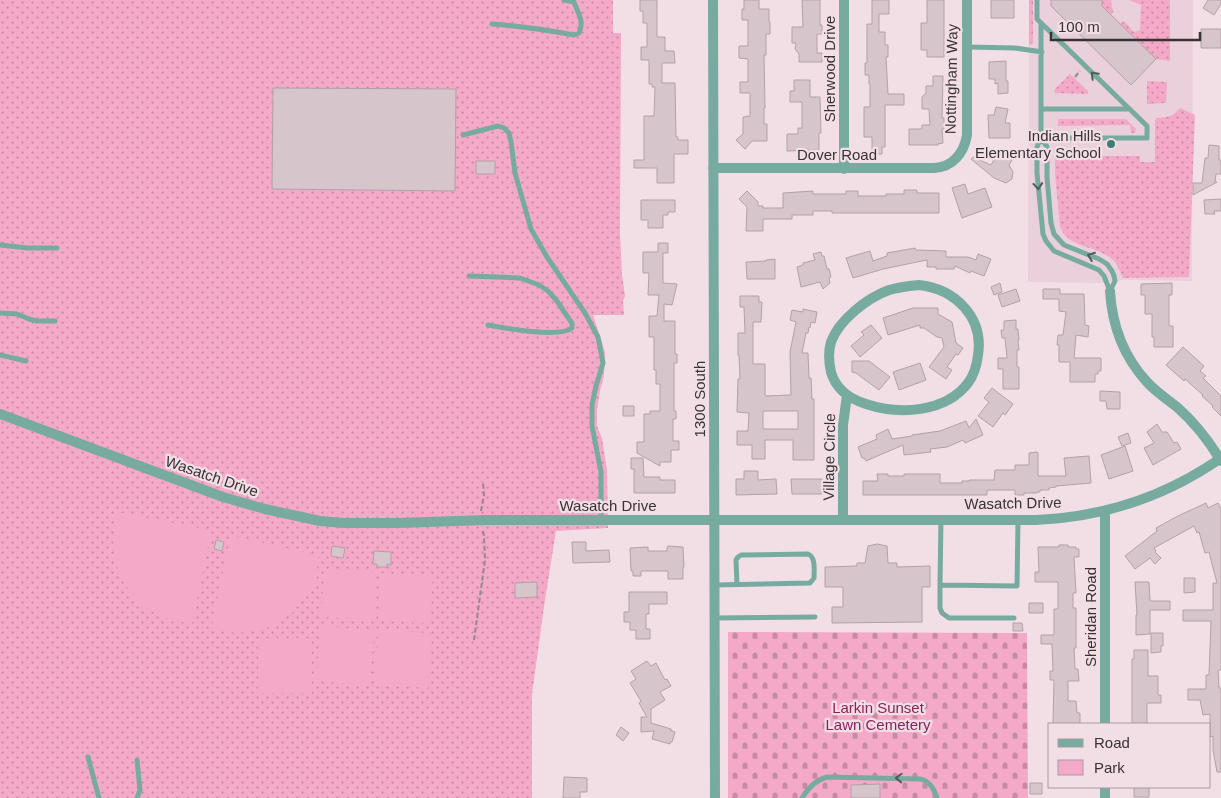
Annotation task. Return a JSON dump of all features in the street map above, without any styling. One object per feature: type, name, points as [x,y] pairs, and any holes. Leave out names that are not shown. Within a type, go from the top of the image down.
[{"type":"street","name":"1300 South","points":[[712,0],[715,798]]},
{"type":"street","name":"Sherwood Drive","points":[[844,0],[844,169]]},
{"type":"street","name":"Nottingham Way","points":[[958,157],[964,147],[967,135],[966,0]]},
{"type":"street","name":"Dover Road","points":[[713,168],[939,168],[949,164],[958,157]]},
{"type":"street","name":"Village Circle","points":[[919,285],[929,286],[952,297],[972,318],[979,340],[977,362],[968,383],[951,397],[929,407],[897,410],[877,408],[847,395],[839,388],[833,377],[829,362],[831,343],[840,326],[867,302],[879,295],[899,288],[919,285]]},
{"type":"street","points":[[1110,291],[1112,312],[1117,330],[1134,366],[1148,384],[1196,426],[1221,459]]},
{"type":"street","name":"Village Circle","points":[[843,520],[843,426],[847,395]]},
{"type":"street","name":"Wasatch Drive","points":[[0,414],[223,497],[265,509],[320,521],[398,523],[486,520],[1018,520],[1059,518],[1125,506],[1190,478],[1221,459]]},
{"type":"street","name":"Sheridan Road","points":[[1105,510],[1105,723]]},
{"type":"lane","points":[[492,24],[527,27],[574,35],[579,33],[582,26],[580,14],[574,1],[564,0]]},
{"type":"lane","points":[[1037,0],[1037,19],[1147,126],[1147,138],[1042,138]]},
{"type":"lane","points":[[1041,23],[1042,138],[1047,147],[1047,176],[1051,223],[1054,234],[1064,245],[1107,264],[1114,276],[1110,291]]},
{"type":"lane","points":[[967,47],[1015,48],[1042,52]]},
{"type":"lane","points":[[1042,109],[1129,109]]},
{"type":"lane","points":[[463,135],[498,126],[504,128],[509,133],[515,173],[531,229],[547,257],[585,313],[598,338],[603,363],[592,405],[592,426],[601,472],[602,520]]},
{"type":"lane","points":[[1042,138],[1037,147],[1037,173],[1042,226],[1046,241],[1054,252],[1099,270],[1104,276],[1110,291]]},
{"type":"lane","points":[[0,245],[28,248],[57,248]]},
{"type":"lane","points":[[469,276],[520,278],[539,285],[557,301],[572,323],[572,328],[569,331],[560,332],[524,331],[488,325]]},
{"type":"lane","points":[[0,313],[17,314],[36,321],[55,321]]},
{"type":"lane","points":[[0,355],[26,361]]},
{"type":"lane","points":[[941,520],[940,608],[942,613],[949,618],[1014,618]]},
{"type":"lane","points":[[940,585],[1017,586],[1018,520]]},
{"type":"lane","points":[[715,585],[810,583],[814,578],[813,558],[808,554],[741,555],[736,560],[737,584]]},
{"type":"lane","points":[[715,618],[815,617]]},
{"type":"lane","points":[[88,757],[99,798]]},
{"type":"lane","points":[[137,760],[140,790],[137,798]]},
{"type":"lane","points":[[802,798],[816,781],[827,777],[836,777],[924,779],[930,784],[937,798]]},
{"type":"path","points":[[481,510],[484,482]]},
{"type":"path","points":[[474,640],[485,560],[483,528]]},
{"type":"shaded area","name":"Indian Hills Elementary School","points":[[1029,0],[1193,0],[1192,281],[1028,282]]},
{"type":"green space","points":[[0,0],[613,0],[613,33],[621,33],[620,233],[625,296],[623,301],[624,315],[593,315],[605,352],[604,376],[597,410],[597,426],[602,438],[607,470],[608,528],[556,531],[532,694],[532,798],[0,798]]},
{"type":"green space","points":[[1029,0],[1033,0],[1033,41],[1029,45]]},
{"type":"green space","points":[[1102,0],[1111,0],[1114,11],[1111,14],[1102,6]]},
{"type":"green space","points":[[1129,0],[1170,0],[1170,61],[1156,59],[1120,24],[1124,21],[1134,32],[1140,30],[1141,5]]},
{"type":"green space","points":[[1070,74],[1088,91],[1088,94],[1054,93],[1055,89]]},
{"type":"green space","points":[[1147,81],[1167,82],[1166,103],[1147,104]]},
{"type":"green space","points":[[1180,108],[1195,115],[1189,277],[1123,278],[1113,260],[1070,239],[1060,227],[1055,158],[1057,156],[1140,156],[1140,162],[1155,162],[1155,120],[1170,116]]},
{"type":"green space","points":[[1058,119],[1126,119],[1136,129],[1135,133],[1131,133],[1130,125],[1058,126]]},
{"type":"green space","points":[[117,512],[205,529],[210,537],[192,624],[164,617],[148,609],[123,581],[115,560],[114,549],[113,537]]},
{"type":"green space","points":[[237,537],[318,555],[317,578],[292,613],[265,629],[239,633],[211,630],[229,543]]},
{"type":"green space","points":[[324,569],[376,572],[373,620],[321,617]]},
{"type":"green space","points":[[381,573],[433,576],[430,623],[378,621]]},
{"type":"green space","points":[[320,626],[374,630],[370,685],[316,681]]},
{"type":"green space","points":[[378,630],[432,633],[428,688],[375,685]]},
{"type":"green space","name":"Larkin Sunset Lawn Cemetery","points":[[728,632],[1027,633],[1028,798],[728,798]]},
{"type":"green space","points":[[258,638],[312,638],[312,693],[258,693]]},
{"type":"building","points":[[640,0],[657,0],[657,37],[665,37],[665,51],[674,51],[675,63],[662,63],[662,83],[675,83],[676,137],[678,137],[678,140],[688,140],[688,154],[674,154],[674,183],[657,183],[657,168],[634,168],[634,160],[644,160],[644,116],[654,116],[655,87],[649,84],[649,60],[641,60],[641,47],[647,47],[647,23],[643,23],[643,11],[640,11]]},
{"type":"building","points":[[744,0],[759,0],[759,9],[769,9],[770,22],[770,34],[766,34],[766,55],[764,55],[764,124],[767,124],[767,141],[752,141],[745,149],[736,140],[743,134],[743,117],[750,116],[750,93],[740,93],[740,82],[748,82],[748,59],[739,58],[739,46],[748,46],[748,20],[742,20]]},
{"type":"building","points":[[802,0],[820,0],[822,34],[817,34],[817,53],[822,53],[822,62],[799,62],[799,54],[795,49],[796,43],[792,43],[792,27],[803,27]]},
{"type":"building","points":[[872,0],[889,0],[889,14],[879,14],[879,32],[885,32],[885,45],[888,45],[888,57],[886,57],[888,94],[904,94],[904,105],[885,105],[885,147],[882,147],[882,154],[872,154],[872,137],[864,137],[864,107],[870,107],[869,75],[865,75],[865,63],[867,63],[867,24],[872,24]]},
{"type":"building","points":[[927,0],[944,0],[944,57],[927,57],[927,50],[921,50],[921,23],[927,23]]},
{"type":"building","points":[[991,0],[1014,0],[1014,18],[991,18]]},
{"type":"building","points":[[1051,0],[1102,0],[1102,6],[1156,59],[1131,85],[1051,6]]},
{"type":"building","points":[[1208,0],[1221,0],[1221,4],[1214,15],[1203,8]]},
{"type":"building","points":[[1201,29],[1221,29],[1221,48],[1201,48]]},
{"type":"building","points":[[1006,61],[1008,93],[998,94],[998,83],[995,84],[995,79],[989,79],[989,62]]},
{"type":"building","points":[[933,76],[943,76],[943,143],[938,145],[909,145],[909,129],[922,129],[922,125],[930,125],[929,109],[922,109],[922,97],[926,93],[926,86],[933,86]]},
{"type":"building","points":[[794,80],[810,80],[810,97],[820,97],[821,133],[819,133],[819,150],[787,151],[787,134],[798,134],[798,128],[802,128],[802,102],[790,102],[790,91],[794,91]]},
{"type":"building","points":[[273,88],[456,89],[455,191],[272,189]]},
{"type":"building","points":[[996,107],[1008,109],[1005,123],[1010,123],[1010,138],[989,138],[988,115],[994,115]]},
{"type":"building","points":[[1209,145],[1219,146],[1221,174],[1216,174],[1215,182],[1217,182],[1193,195],[1193,183],[1202,183],[1205,158],[1208,158]]},
{"type":"building","points":[[1000,149],[1014,157],[1009,165],[1013,172],[1012,179],[1006,183],[994,178],[971,159],[973,157],[991,165]]},
{"type":"building","points":[[476,161],[495,161],[495,174],[476,174]]},
{"type":"building","points":[[965,184],[968,194],[985,188],[992,207],[962,218],[952,188]]},
{"type":"building","points":[[904,190],[917,190],[917,193],[939,193],[939,213],[832,213],[832,211],[813,211],[813,215],[792,215],[792,219],[763,219],[763,231],[746,231],[747,207],[739,199],[747,191],[758,202],[758,206],[763,206],[763,208],[783,208],[783,193],[813,191],[813,194],[846,194],[846,191],[858,191],[858,196],[886,196],[886,194],[904,194]]},
{"type":"building","points":[[1221,199],[1221,211],[1214,211],[1215,214],[1205,214],[1204,200]]},
{"type":"building","points":[[641,200],[675,200],[675,212],[668,212],[668,215],[663,215],[663,228],[648,228],[648,220],[641,220]]},
{"type":"building","points":[[658,243],[668,243],[668,253],[663,253],[663,283],[677,284],[672,305],[664,304],[664,321],[675,321],[675,354],[677,354],[677,363],[674,363],[674,411],[676,411],[676,419],[673,419],[673,441],[679,441],[679,450],[671,450],[671,462],[660,462],[660,466],[637,453],[637,442],[644,442],[644,414],[650,414],[650,411],[660,411],[660,384],[656,384],[656,370],[654,370],[654,337],[649,337],[649,316],[657,316],[659,295],[648,295],[649,273],[643,273],[643,252],[658,252]]},
{"type":"building","points":[[915,248],[916,250],[946,251],[946,257],[968,257],[976,260],[978,254],[991,259],[984,276],[971,271],[970,273],[955,266],[954,269],[927,267],[927,260],[883,269],[853,278],[846,258],[870,251],[873,261],[887,256],[887,253]]},
{"type":"building","points":[[821,252],[827,269],[829,269],[830,283],[823,289],[820,282],[801,287],[797,267],[803,265],[803,263],[815,260],[813,254]]},
{"type":"building","points":[[775,259],[775,279],[747,279],[746,262]]},
{"type":"building","points":[[1000,283],[1002,292],[994,295],[991,287]]},
{"type":"building","points":[[1172,283],[1172,295],[1169,295],[1169,326],[1173,326],[1173,347],[1154,347],[1152,314],[1145,314],[1145,295],[1141,295],[1141,284]]},
{"type":"building","points":[[1016,289],[1020,301],[1002,307],[998,295]]},
{"type":"building","points":[[1043,289],[1060,289],[1060,294],[1084,294],[1085,325],[1089,326],[1088,337],[1076,335],[1074,358],[1101,358],[1101,371],[1095,374],[1095,382],[1070,382],[1070,362],[1059,362],[1059,345],[1057,345],[1058,335],[1063,335],[1066,312],[1059,311],[1059,299],[1043,299]]},
{"type":"building","points":[[740,296],[759,296],[759,302],[762,302],[761,322],[753,322],[753,364],[765,364],[765,396],[791,395],[790,352],[796,322],[790,320],[792,310],[803,312],[803,309],[817,312],[815,323],[811,322],[808,333],[806,333],[802,353],[808,353],[809,378],[811,378],[812,399],[814,399],[814,460],[793,460],[793,440],[765,440],[765,459],[752,459],[752,445],[737,445],[737,431],[748,431],[749,413],[737,412],[738,379],[740,379],[738,333],[745,333],[744,307],[740,307]],"holes":[[[763,411],[798,411],[798,429],[763,429]]]},
{"type":"building","points":[[913,308],[938,308],[938,314],[952,322],[956,343],[963,348],[947,367],[952,370],[946,379],[929,367],[944,347],[942,338],[937,337],[924,328],[920,328],[920,325],[888,335],[883,318]]},
{"type":"building","points":[[1016,320],[1019,340],[1017,367],[1019,367],[1019,389],[1003,389],[1003,369],[998,369],[998,358],[1007,358],[1005,338],[1002,338],[1001,330],[1004,330],[1004,321]]},
{"type":"building","points":[[871,325],[882,338],[860,357],[851,346],[864,335],[861,332]]},
{"type":"building","points":[[1183,347],[1204,366],[1200,371],[1206,376],[1203,378],[1221,396],[1221,416],[1203,395],[1166,365]]},
{"type":"building","points":[[852,361],[869,361],[890,377],[879,390],[852,372]]},
{"type":"building","points":[[920,363],[926,380],[899,390],[893,372]]},
{"type":"building","points":[[992,388],[1013,404],[1005,415],[1003,413],[993,427],[978,416],[989,402],[984,398]]},
{"type":"building","points":[[1100,391],[1120,392],[1120,409],[1107,409],[1106,401],[1100,401]]},
{"type":"building","points":[[623,406],[634,406],[634,416],[623,416]]},
{"type":"building","points":[[976,419],[983,435],[965,443],[963,440],[947,447],[930,449],[931,452],[904,455],[903,445],[866,461],[862,458],[858,447],[877,439],[876,435],[888,429],[892,439],[940,431],[966,421],[969,428]]},
{"type":"building","points":[[1157,424],[1162,432],[1167,432],[1174,443],[1177,442],[1181,449],[1153,465],[1144,448],[1154,443],[1147,432]]},
{"type":"building","points":[[1128,433],[1131,443],[1122,446],[1118,437]]},
{"type":"building","points":[[1125,446],[1133,471],[1109,479],[1101,455]]},
{"type":"building","points":[[1037,452],[1038,476],[1066,476],[1064,458],[1089,456],[1091,483],[1056,486],[1049,488],[1049,490],[1040,490],[1037,493],[1024,493],[1024,495],[1015,495],[1015,490],[987,490],[987,495],[863,495],[863,481],[878,481],[877,474],[904,476],[904,474],[940,474],[940,483],[994,480],[995,470],[1015,470],[1015,465],[1029,465],[1029,453]]},
{"type":"building","points":[[631,458],[643,458],[644,477],[660,477],[660,480],[675,480],[675,493],[634,493],[634,469],[631,469]]},
{"type":"building","points":[[744,471],[758,471],[758,480],[776,479],[777,494],[736,495],[736,479],[744,479]]},
{"type":"building","points":[[791,479],[822,479],[822,494],[792,494]]},
{"type":"building","points":[[1206,503],[1208,508],[1218,503],[1221,509],[1221,670],[1218,670],[1219,688],[1221,688],[1221,772],[1217,772],[1213,750],[1213,736],[1211,737],[1210,714],[1203,715],[1200,700],[1188,700],[1188,689],[1206,689],[1206,675],[1209,675],[1211,621],[1183,621],[1183,610],[1213,610],[1213,583],[1217,583],[1209,552],[1205,553],[1199,532],[1197,533],[1194,526],[1154,548],[1161,558],[1155,564],[1150,558],[1135,569],[1125,556],[1157,531],[1156,528]]},
{"type":"building","points":[[216,540],[224,542],[222,551],[214,549]]},
{"type":"building","points":[[572,542],[586,542],[586,551],[609,550],[610,562],[573,563]]},
{"type":"building","points":[[877,544],[887,546],[888,563],[897,563],[897,567],[930,566],[930,587],[922,587],[922,622],[832,623],[832,607],[843,607],[843,587],[825,587],[825,567],[857,566],[857,563],[865,563],[868,546]]},
{"type":"building","points":[[1059,545],[1068,545],[1068,547],[1079,549],[1079,557],[1074,557],[1076,593],[1073,593],[1073,608],[1076,608],[1075,669],[1078,669],[1079,681],[1068,681],[1068,701],[1076,701],[1077,713],[1080,713],[1080,723],[1053,723],[1054,680],[1050,680],[1050,671],[1053,671],[1052,644],[1041,644],[1041,635],[1054,635],[1054,609],[1058,609],[1058,582],[1035,582],[1035,572],[1039,572],[1038,547],[1059,547]]},
{"type":"building","points":[[332,546],[345,548],[343,558],[331,556]]},
{"type":"building","points":[[668,546],[683,547],[683,579],[668,579],[668,571],[641,571],[641,576],[633,576],[630,548],[648,547],[648,551],[667,551]]},
{"type":"building","points":[[374,551],[391,552],[391,565],[387,564],[387,567],[377,567],[377,564],[373,564]]},
{"type":"building","points":[[1184,578],[1195,578],[1195,592],[1184,593]]},
{"type":"building","points":[[537,582],[537,597],[515,598],[515,583]]},
{"type":"building","points":[[1135,582],[1149,582],[1150,601],[1170,601],[1170,610],[1150,610],[1150,634],[1136,635]]},
{"type":"building","points":[[629,592],[667,592],[667,604],[649,604],[649,614],[646,614],[646,629],[650,629],[650,639],[636,639],[636,630],[630,630],[630,622],[624,622],[624,612],[629,612]]},
{"type":"building","points":[[1029,603],[1043,603],[1043,613],[1029,613]]},
{"type":"building","points":[[1013,623],[1022,623],[1023,631],[1013,631]]},
{"type":"building","points":[[1151,633],[1163,633],[1161,652],[1151,653]]},
{"type":"building","points":[[1134,650],[1148,650],[1148,676],[1158,676],[1158,695],[1161,695],[1161,703],[1147,703],[1147,723],[1132,723],[1132,659],[1134,659]]},
{"type":"building","points":[[647,661],[651,666],[656,663],[665,680],[667,679],[671,686],[660,692],[665,700],[651,709],[651,723],[675,732],[670,744],[652,739],[654,731],[641,732],[641,717],[647,717],[639,703],[641,701],[630,683],[636,679],[631,671]]},
{"type":"building","points":[[621,727],[629,733],[623,741],[616,735]]},
{"type":"building","points":[[564,777],[587,778],[587,792],[580,792],[580,798],[563,798]]},
{"type":"building","points":[[1030,783],[1042,783],[1042,794],[1030,794]]},
{"type":"building","points":[[880,784],[880,798],[851,798],[851,785]]},
{"type":"building","points":[[1134,788],[1149,788],[1149,797],[1134,797]]},
{"type":"place","name":"Indian Hills Elementary School","points":[[1111,144]]}]
